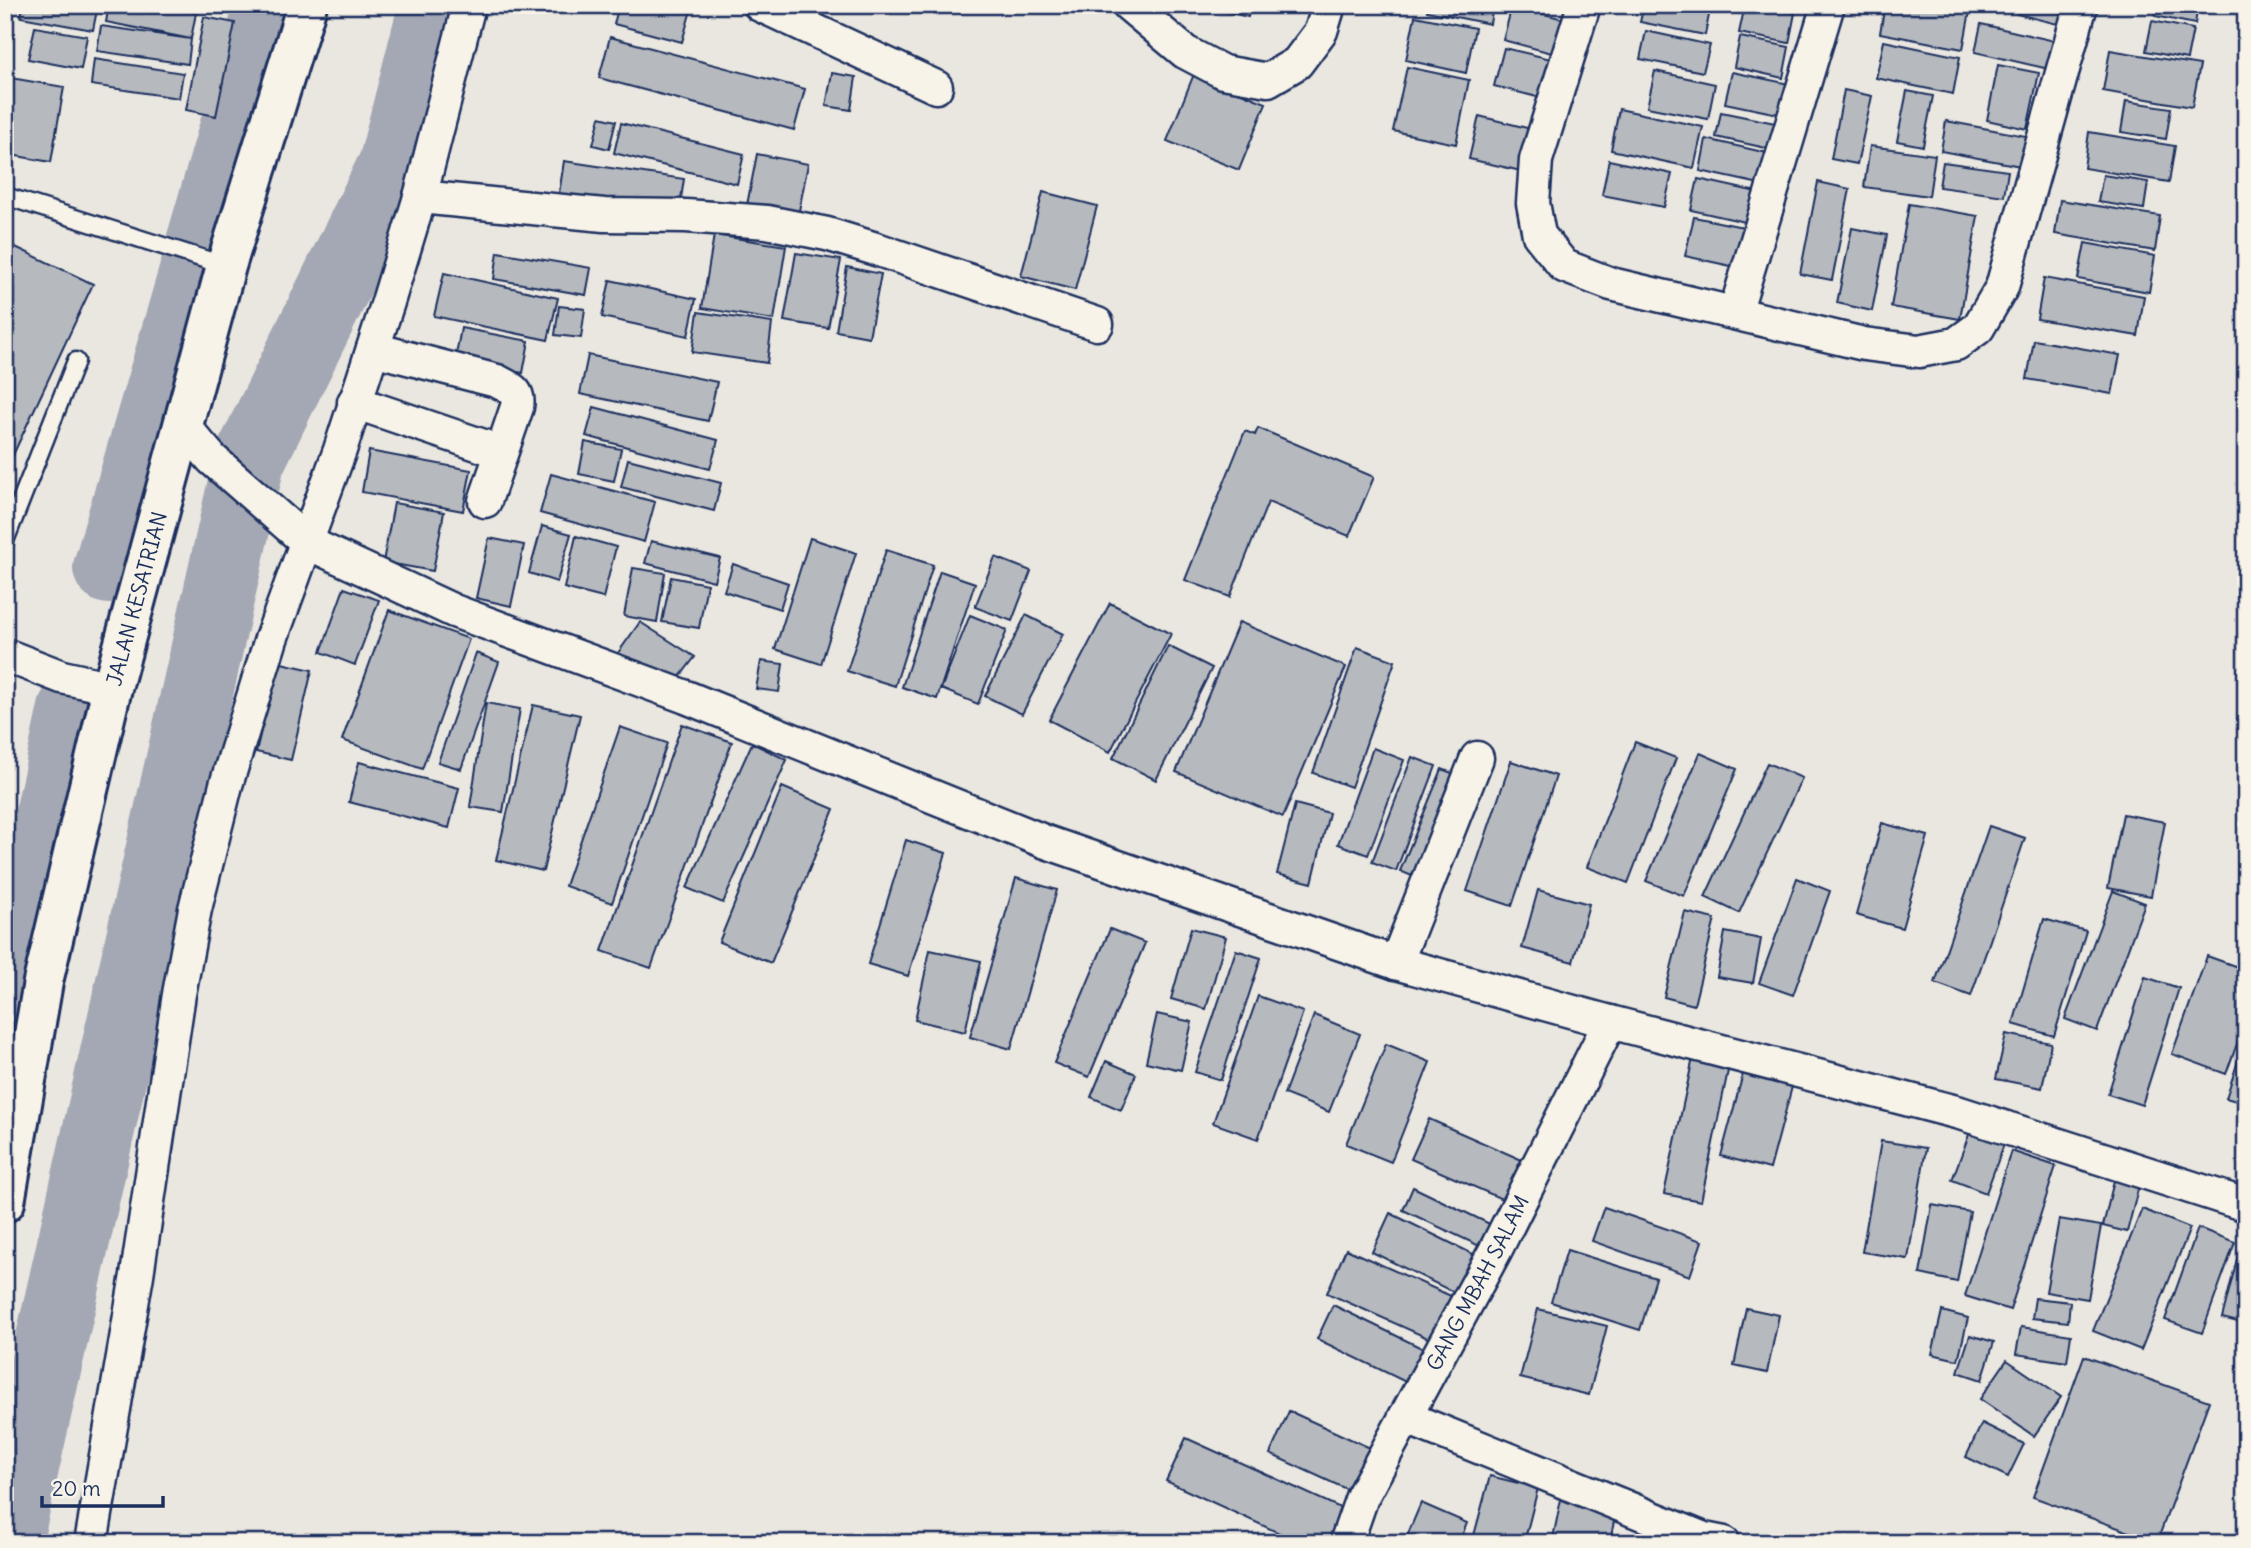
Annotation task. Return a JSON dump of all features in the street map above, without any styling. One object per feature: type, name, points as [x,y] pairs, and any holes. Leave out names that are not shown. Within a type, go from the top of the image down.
[{"type":"street","name":"JALAN KESATRIAN","points":[[5,1202],[43,982],[87,682],[182,424],[226,266],[307,5]]},
{"type":"street","points":[[91,1543],[195,909],[226,785],[271,639],[298,536],[373,349],[419,197],[469,5]]},
{"type":"street","points":[[760,5],[936,87]]},
{"type":"street","points":[[1129,5],[1185,52],[1223,72],[1268,79],[1297,63],[1321,31],[1329,5]]},
{"type":"street","points":[[1584,5],[1536,160],[1533,204],[1539,235],[1564,266],[1611,284],[1864,344],[1919,351],[1956,344],[1978,328],[2002,286],[2081,5]]},
{"type":"street","points":[[1735,313],[1828,5]]},
{"type":"street","points":[[419,197],[604,215],[686,216],[767,222],[827,234],[879,250],[1097,324]]},
{"type":"street","points":[[373,349],[497,381],[514,389],[519,398],[517,407],[485,501]]},
{"type":"street","points":[[354,402],[501,452]]},
{"type":"street","points":[[182,424],[212,459],[298,536],[454,611],[686,697],[1046,842],[1396,963],[1960,1113],[2242,1196]]},
{"type":"street","points":[[5,655],[87,682]]},
{"type":"street","points":[[1396,963],[1477,758]]},
{"type":"street","name":"GANG MBAH SALAM","points":[[1346,1543],[1362,1497],[1495,1251],[1610,1022]]},
{"type":"street","points":[[1405,1417],[1704,1538],[1724,1543]]},
{"type":"lane","points":[[5,197],[226,266]]},
{"type":"lane","points":[[5,541],[76,361]]},
{"type":"building","points":[[23,5],[98,5],[93,30],[21,17]]},
{"type":"building","points":[[109,5],[156,5],[196,13],[191,39],[106,22]]},
{"type":"building","points":[[619,5],[675,5],[691,10],[682,42],[614,24]]},
{"type":"building","points":[[1197,5],[1250,5],[1248,17]]},
{"type":"building","points":[[1275,5],[1320,5],[1318,16]]},
{"type":"building","points":[[1429,5],[1493,5],[1490,24],[1427,11]]},
{"type":"building","points":[[1644,5],[1711,5],[1705,35],[1640,22]]},
{"type":"building","points":[[1745,5],[1795,13],[1789,43],[1739,33]]},
{"type":"building","points":[[1781,5],[1817,5],[1816,12]]},
{"type":"building","points":[[1885,5],[1941,5],[1970,11],[1963,49],[1880,33]]},
{"type":"building","points":[[2019,5],[2071,5],[2066,26],[2017,14]]},
{"type":"building","points":[[2157,5],[2198,5],[2195,24],[2155,16]]},
{"type":"building","points":[[1512,6],[1572,21],[1563,56],[1503,40]]},
{"type":"building","points":[[1415,16],[1475,28],[1466,73],[1406,60]]},
{"type":"building","points":[[204,17],[235,23],[216,116],[186,110]]},
{"type":"building","points":[[2152,21],[2193,29],[2187,59],[2146,51]]},
{"type":"building","points":[[1981,24],[2059,42],[2053,70],[1975,52]]},
{"type":"building","points":[[101,26],[191,39],[188,64],[97,51]]},
{"type":"building","points":[[35,27],[87,36],[81,69],[28,59]]},
{"type":"building","points":[[1646,31],[1710,45],[1703,72],[1640,59]]},
{"type":"building","points":[[610,37],[805,89],[794,130],[599,78]]},
{"type":"building","points":[[1740,37],[1789,47],[1783,78],[1734,67]]},
{"type":"building","points":[[1884,41],[1960,57],[1953,94],[1876,78]]},
{"type":"building","points":[[1504,48],[1555,60],[1545,99],[1494,86]]},
{"type":"building","points":[[2110,50],[2200,65],[2192,107],[2103,91]]},
{"type":"building","points":[[94,59],[183,73],[179,98],[91,85]]},
{"type":"building","points":[[1998,65],[2039,73],[2027,129],[1987,120]]},
{"type":"building","points":[[1407,67],[1469,80],[1456,144],[1393,131]]},
{"type":"building","points":[[1655,71],[1715,84],[1708,119],[1647,107]]},
{"type":"building","points":[[1732,72],[1789,84],[1783,115],[1725,103]]},
{"type":"building","points":[[832,73],[856,77],[851,110],[826,106]]},
{"type":"building","points":[[1194,74],[1266,103],[1239,170],[1167,141]]},
{"type":"building","points":[[5,77],[64,87],[51,162],[5,154]]},
{"type":"building","points":[[1844,90],[1872,96],[1857,164],[1831,159]]},
{"type":"building","points":[[1907,91],[1933,96],[1923,146],[1897,141]]},
{"type":"building","points":[[2126,101],[2171,108],[2166,139],[2121,132]]},
{"type":"building","points":[[1619,109],[1703,127],[1694,168],[1611,150]]},
{"type":"building","points":[[1721,112],[1780,124],[1775,150],[1716,137]]},
{"type":"building","points":[[1479,116],[1531,129],[1521,171],[1469,159]]},
{"type":"building","points":[[600,117],[616,121],[609,149],[593,145]]},
{"type":"building","points":[[1946,121],[2031,137],[2026,167],[1941,151]]},
{"type":"building","points":[[621,123],[744,154],[737,184],[614,153]]},
{"type":"building","points":[[2089,132],[2175,146],[2169,182],[2084,168]]},
{"type":"building","points":[[1706,139],[1776,155],[1769,186],[1700,171]]},
{"type":"building","points":[[1870,146],[1935,155],[1929,196],[1864,187]]},
{"type":"building","points":[[757,154],[808,164],[798,216],[747,205]]},
{"type":"building","points":[[1609,160],[1672,174],[1664,207],[1602,195]]},
{"type":"building","points":[[564,161],[684,179],[679,212],[559,194]]},
{"type":"building","points":[[1943,162],[2008,171],[2004,196],[1939,187]]},
{"type":"building","points":[[2103,175],[2148,182],[2144,209],[2098,202]]},
{"type":"building","points":[[1698,179],[1766,194],[1759,225],[1691,210]]},
{"type":"building","points":[[1818,182],[1850,189],[1832,280],[1800,274]]},
{"type":"building","points":[[1043,192],[1097,206],[1075,290],[1021,276]]},
{"type":"building","points":[[2060,200],[2160,216],[2155,251],[2055,234]]},
{"type":"building","points":[[1909,204],[1978,216],[1960,319],[1891,307]]},
{"type":"building","points":[[1694,217],[1748,228],[1740,268],[1685,256]]},
{"type":"building","points":[[1852,228],[1887,235],[1872,311],[1837,303]]},
{"type":"building","points":[[714,235],[786,246],[774,320],[702,308]]},
{"type":"building","points":[[5,242],[93,284],[5,472]]},
{"type":"building","points":[[2085,243],[2155,256],[2149,292],[2078,279]]},
{"type":"building","points":[[498,252],[591,268],[586,295],[494,279]]},
{"type":"building","points":[[796,253],[841,260],[828,328],[784,321]]},
{"type":"building","points":[[847,267],[881,274],[869,337],[836,331]]},
{"type":"building","points":[[444,273],[558,298],[548,340],[434,316]]},
{"type":"building","points":[[2044,278],[2144,296],[2138,336],[2037,319]]},
{"type":"building","points":[[610,280],[696,299],[688,336],[602,317]]},
{"type":"building","points":[[559,306],[585,309],[581,338],[555,335]]},
{"type":"building","points":[[698,312],[772,323],[767,363],[692,352]]},
{"type":"building","points":[[461,328],[529,341],[523,373],[455,361]]},
{"type":"building","points":[[2034,340],[2120,355],[2112,394],[2027,379]]},
{"type":"building","points":[[588,355],[717,382],[708,421],[580,394]]},
{"type":"building","points":[[594,407],[718,440],[710,469],[586,436]]},
{"type":"building","points":[[1258,428],[1374,477],[1349,536],[1268,502],[1230,597],[1185,580],[1245,431],[1255,435]]},
{"type":"building","points":[[585,442],[621,449],[614,481],[579,474]]},
{"type":"building","points":[[369,451],[471,470],[463,511],[362,492]]},
{"type":"building","points":[[628,459],[721,483],[714,511],[621,487]]},
{"type":"building","points":[[551,474],[655,502],[644,542],[540,513]]},
{"type":"building","points":[[394,503],[444,512],[433,571],[383,562]]},
{"type":"building","points":[[542,526],[571,534],[557,582],[529,573]]},
{"type":"building","points":[[576,536],[616,547],[603,598],[564,588]]},
{"type":"building","points":[[489,538],[524,545],[511,606],[476,598]]},
{"type":"building","points":[[810,538],[856,553],[821,664],[775,649]]},
{"type":"building","points":[[651,541],[720,558],[714,581],[645,563]]},
{"type":"building","points":[[886,550],[933,565],[895,686],[847,671]]},
{"type":"building","points":[[995,557],[1031,571],[1012,621],[975,607]]},
{"type":"building","points":[[733,564],[788,583],[780,609],[724,591]]},
{"type":"building","points":[[633,568],[665,573],[657,622],[624,616]]},
{"type":"building","points":[[940,571],[975,583],[937,699],[902,687]]},
{"type":"building","points":[[671,577],[707,584],[699,628],[662,622]]},
{"type":"building","points":[[344,588],[379,600],[355,665],[321,652]]},
{"type":"building","points":[[1110,603],[1171,634],[1110,752],[1049,720]]},
{"type":"building","points":[[389,610],[469,639],[422,769],[342,740]]},
{"type":"building","points":[[970,615],[1007,630],[978,704],[941,689]]},
{"type":"building","points":[[1026,615],[1063,634],[1022,714],[985,696]]},
{"type":"building","points":[[640,622],[695,657],[672,687],[618,653]]},
{"type":"building","points":[[1239,622],[1346,667],[1283,817],[1176,772]]},
{"type":"building","points":[[1168,646],[1212,668],[1156,780],[1113,758]]},
{"type":"building","points":[[1357,647],[1395,661],[1351,787],[1313,773]]},
{"type":"building","points":[[476,653],[499,662],[461,769],[438,762]]},
{"type":"building","points":[[761,661],[783,664],[779,692],[756,689]]},
{"type":"building","points":[[277,662],[312,670],[291,760],[256,752]]},
{"type":"building","points":[[486,703],[520,709],[503,812],[470,807]]},
{"type":"building","points":[[533,705],[580,715],[543,871],[496,860]]},
{"type":"building","points":[[682,724],[732,742],[651,968],[602,951]]},
{"type":"building","points":[[620,727],[667,743],[612,903],[565,886]]},
{"type":"building","points":[[1635,742],[1676,758],[1628,883],[1587,867]]},
{"type":"building","points":[[752,743],[787,760],[723,903],[687,888]]},
{"type":"building","points":[[1373,748],[1404,760],[1368,855],[1338,844]]},
{"type":"building","points":[[1700,753],[1737,769],[1684,896],[1646,881]]},
{"type":"building","points":[[1412,757],[1436,766],[1396,871],[1372,862]]},
{"type":"building","points":[[1511,761],[1556,776],[1512,906],[1467,891]]},
{"type":"building","points":[[359,762],[459,788],[449,828],[349,802]]},
{"type":"building","points":[[1767,763],[1802,778],[1739,913],[1705,897]]},
{"type":"building","points":[[1442,769],[1469,780],[1426,882],[1400,871]]},
{"type":"building","points":[[782,787],[834,809],[771,963],[719,942]]},
{"type":"building","points":[[1295,804],[1329,813],[1312,883],[1277,874]]},
{"type":"building","points":[[2123,814],[2165,822],[2151,896],[2108,888]]},
{"type":"building","points":[[1882,823],[1928,836],[1902,928],[1856,915]]},
{"type":"building","points":[[1989,826],[2025,838],[1971,996],[1935,983]]},
{"type":"building","points":[[906,840],[946,853],[908,976],[868,964]]},
{"type":"building","points":[[1016,878],[1057,890],[1011,1049],[970,1037]]},
{"type":"building","points":[[1797,878],[1830,891],[1793,995],[1759,983]]},
{"type":"building","points":[[1538,890],[1589,904],[1573,962],[1522,948]]},
{"type":"building","points":[[2113,891],[2145,903],[2097,1031],[2065,1019]]},
{"type":"building","points":[[1685,912],[1715,919],[1694,1005],[1664,997]]},
{"type":"building","points":[[2044,919],[2086,931],[2054,1036],[2013,1024]]},
{"type":"building","points":[[1191,928],[1226,937],[1206,1009],[1171,999]]},
{"type":"building","points":[[1110,929],[1145,943],[1089,1077],[1054,1063]]},
{"type":"building","points":[[1725,932],[1761,939],[1753,983],[1717,977]]},
{"type":"building","points":[[930,950],[981,961],[965,1032],[915,1020]]},
{"type":"building","points":[[1236,950],[1261,958],[1221,1080],[1195,1072]]},
{"type":"building","points":[[2207,956],[2246,970],[2246,1019],[2226,1074],[2172,1054]]},
{"type":"building","points":[[2145,977],[2179,988],[2142,1105],[2108,1094]]},
{"type":"building","points":[[1258,996],[1303,1012],[1258,1139],[1213,1123]]},
{"type":"building","points":[[1157,1014],[1192,1022],[1181,1070],[1146,1062]]},
{"type":"building","points":[[1314,1015],[1360,1034],[1329,1112],[1284,1094]]},
{"type":"building","points":[[2006,1034],[2051,1043],[2042,1088],[1996,1079]]},
{"type":"building","points":[[2246,1036],[2246,1104],[2226,1098]]},
{"type":"building","points":[[1386,1044],[1430,1062],[1391,1162],[1346,1144]]},
{"type":"building","points":[[1694,1053],[1730,1061],[1701,1201],[1664,1194]]},
{"type":"building","points":[[1106,1061],[1136,1074],[1121,1110],[1091,1097]]},
{"type":"building","points":[[1744,1070],[1793,1083],[1770,1169],[1721,1156]]},
{"type":"building","points":[[1429,1119],[1522,1160],[1504,1200],[1411,1159]]},
{"type":"building","points":[[1973,1124],[2007,1136],[1986,1193],[1952,1180]]},
{"type":"building","points":[[1881,1141],[1926,1148],[1908,1259],[1862,1252]]},
{"type":"building","points":[[2011,1151],[2056,1166],[2010,1310],[1965,1296]]},
{"type":"building","points":[[2117,1168],[2142,1174],[2127,1232],[2103,1226]]},
{"type":"building","points":[[1413,1187],[1500,1229],[1490,1251],[1403,1210]]},
{"type":"building","points":[[1932,1205],[1970,1212],[1957,1282],[1920,1274]]},
{"type":"building","points":[[1604,1207],[1702,1241],[1690,1276],[1592,1241]]},
{"type":"building","points":[[2142,1209],[2190,1228],[2141,1350],[2093,1331]]},
{"type":"building","points":[[1390,1213],[1475,1255],[1457,1294],[1372,1252]]},
{"type":"building","points":[[2059,1219],[2101,1226],[2088,1299],[2046,1292]]},
{"type":"building","points":[[2198,1228],[2235,1242],[2202,1333],[2165,1320]]},
{"type":"building","points":[[2240,1247],[2246,1249],[2246,1324],[2222,1318]]},
{"type":"building","points":[[1346,1249],[1451,1296],[1432,1340],[1327,1293]]},
{"type":"building","points":[[1567,1250],[1656,1278],[1640,1330],[1551,1302]]},
{"type":"building","points":[[2035,1298],[2070,1302],[2068,1322],[2032,1318]]},
{"type":"building","points":[[1333,1305],[1432,1353],[1416,1387],[1317,1339]]},
{"type":"building","points":[[1746,1308],[1779,1315],[1767,1373],[1734,1366]]},
{"type":"building","points":[[1538,1309],[1607,1326],[1589,1395],[1520,1378]]},
{"type":"building","points":[[1942,1311],[1968,1318],[1958,1360],[1932,1354]]},
{"type":"building","points":[[2021,1327],[2071,1335],[2067,1362],[2016,1354]]},
{"type":"building","points":[[1970,1335],[1994,1342],[1982,1380],[1958,1372]]},
{"type":"building","points":[[2084,1356],[2209,1401],[2157,1542],[2033,1497]]},
{"type":"building","points":[[2007,1360],[2061,1397],[2034,1436],[1980,1399]]},
{"type":"building","points":[[1289,1411],[1379,1452],[1359,1495],[1270,1454]]},
{"type":"building","points":[[1982,1423],[2024,1444],[2008,1477],[1966,1457]]},
{"type":"building","points":[[1186,1438],[1347,1511],[1332,1543],[1301,1543],[1166,1481]]},
{"type":"building","points":[[1490,1476],[1538,1488],[1524,1543],[1472,1543]]},
{"type":"building","points":[[1561,1499],[1616,1510],[1610,1543],[1552,1543]]},
{"type":"building","points":[[1421,1503],[1467,1523],[1459,1543],[1404,1543]]},
{"type":"waterway","points":[[202,243],[271,5]]},
{"type":"waterway","points":[[6,1543],[249,461],[394,165],[435,5]]},
{"type":"waterway","points":[[109,568],[195,272]]},
{"type":"waterway","points":[[5,1027],[74,709]]}]
